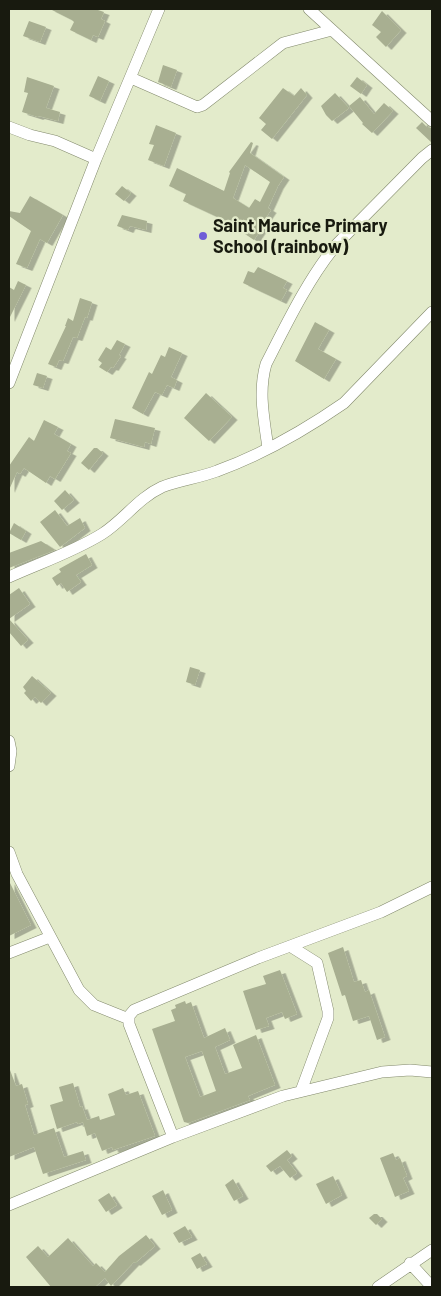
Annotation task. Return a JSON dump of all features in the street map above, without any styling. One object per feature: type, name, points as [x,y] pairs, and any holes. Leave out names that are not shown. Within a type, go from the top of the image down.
[{"type":"street","points":[[9,383],[96,159],[159,9]]},
{"type":"street","points":[[309,9],[432,121]]},
{"type":"street","points":[[131,78],[196,107],[203,105],[284,43],[332,30]]},
{"type":"street","points":[[9,127],[96,159]]},
{"type":"street","points":[[268,448],[261,402],[263,374],[266,364],[296,308],[327,255],[432,150]]},
{"type":"street","points":[[9,577],[104,533],[145,496],[163,487],[216,472],[268,448],[329,414],[344,403],[432,312]]},
{"type":"street","points":[[9,742],[11,751],[9,766]]},
{"type":"street","points":[[9,852],[18,874],[79,990],[86,999],[103,1010],[129,1019]]},
{"type":"street","points":[[172,1137],[129,1024],[129,1019],[134,1010],[249,961],[381,912],[432,887]]},
{"type":"street","points":[[9,953],[50,937]]},
{"type":"street","points":[[290,946],[312,959],[318,966],[328,1011],[328,1018],[301,1091]]},
{"type":"street","points":[[9,1205],[172,1137],[282,1096],[382,1072],[410,1070],[432,1072]]},
{"type":"street","points":[[378,1287],[432,1250]]},
{"type":"street","points":[[410,1264],[432,1287]]},
{"type":"building","points":[[50,9],[95,9],[104,12],[101,19],[105,21],[98,37],[93,35],[91,40],[70,30],[74,22]]},
{"type":"building","points":[[382,11],[401,30],[386,47],[376,37],[381,32],[372,25]]},
{"type":"building","points":[[29,21],[46,27],[40,42],[23,36]]},
{"type":"building","points":[[163,65],[177,70],[171,87],[158,82]]},
{"type":"building","points":[[98,76],[109,81],[100,101],[89,96]]},
{"type":"building","points":[[27,77],[54,86],[46,108],[60,112],[58,121],[22,112],[28,93],[24,92]]},
{"type":"building","points":[[357,77],[367,85],[361,94],[350,86]]},
{"type":"building","points":[[283,88],[294,96],[301,88],[307,95],[272,139],[261,130],[266,124],[259,118]]},
{"type":"building","points":[[335,93],[349,108],[332,121],[321,106]]},
{"type":"building","points":[[360,97],[374,114],[384,103],[393,111],[372,133],[362,124],[349,106]]},
{"type":"building","points":[[422,122],[427,127],[432,128],[432,143],[416,128]]},
{"type":"building","points":[[156,125],[176,133],[164,166],[148,160],[154,145],[149,144]]},
{"type":"building","points":[[251,142],[253,143],[250,153],[284,177],[268,208],[271,210],[265,219],[267,220],[254,240],[224,220],[183,201],[186,194],[169,186],[177,168],[224,191],[229,172]],"holes":[[[245,165],[270,182],[260,202],[255,199],[249,208],[233,198]]]},
{"type":"building","points":[[122,186],[131,193],[124,201],[115,194]]},
{"type":"building","points":[[30,196],[63,215],[47,243],[40,239],[27,268],[16,264],[31,231],[9,216],[9,211],[20,213]]},
{"type":"building","points":[[122,215],[147,221],[146,230],[130,226],[128,230],[117,226]]},
{"type":"building","points":[[258,267],[287,281],[283,288],[287,290],[281,301],[243,283],[248,271],[254,273]]},
{"type":"building","points":[[18,281],[26,285],[9,319],[9,287],[14,290]]},
{"type":"building","points":[[80,298],[92,302],[87,318],[85,317],[77,338],[73,337],[63,361],[59,360],[56,367],[48,364],[68,318],[73,321]]},
{"type":"building","points":[[315,322],[329,330],[318,349],[336,359],[324,379],[295,361]]},
{"type":"building","points":[[117,340],[125,344],[119,355],[121,356],[113,368],[111,367],[107,372],[99,367],[102,363],[98,360],[106,347],[111,350]]},
{"type":"building","points":[[169,347],[182,353],[171,377],[177,380],[174,388],[167,385],[162,395],[155,392],[143,414],[132,408],[149,372],[152,374],[161,355],[165,357]]},
{"type":"building","points":[[37,373],[47,376],[43,388],[33,385]]},
{"type":"building","points":[[206,393],[232,417],[209,441],[184,418]]},
{"type":"building","points":[[115,419],[155,428],[151,444],[145,442],[144,447],[110,438]]},
{"type":"building","points":[[44,420],[58,427],[54,434],[71,444],[67,451],[71,453],[55,479],[50,476],[46,483],[24,468],[20,474],[17,472],[9,490],[9,466],[29,437],[34,441]]},
{"type":"building","points":[[94,448],[103,453],[89,470],[81,463]]},
{"type":"building","points":[[65,490],[74,500],[62,510],[54,501]]},
{"type":"building","points":[[55,510],[67,526],[80,518],[85,528],[60,547],[40,522]]},
{"type":"building","points":[[14,523],[26,531],[21,540],[9,533]]},
{"type":"building","points":[[41,541],[55,550],[9,568],[9,553]]},
{"type":"building","points":[[86,554],[92,565],[76,575],[81,582],[67,592],[61,583],[57,586],[52,578],[61,572],[59,569]]},
{"type":"building","points":[[19,588],[30,604],[9,619],[9,595]]},
{"type":"building","points":[[9,619],[28,640],[21,646],[9,632]]},
{"type":"building","points":[[190,667],[200,670],[195,685],[186,682]]},
{"type":"building","points":[[32,676],[51,693],[41,703],[35,697],[31,701],[24,693],[26,691],[23,687]]},
{"type":"building","points":[[9,881],[31,925],[9,936]]},
{"type":"building","points":[[343,947],[354,982],[361,980],[365,992],[369,990],[385,1037],[377,1040],[369,1016],[353,1021],[345,995],[342,996],[328,953]]},
{"type":"building","points":[[280,970],[297,1014],[285,1019],[282,1012],[266,1018],[269,1026],[256,1030],[243,991],[266,984],[263,976]]},
{"type":"building","points":[[185,1001],[186,1004],[191,1002],[204,1038],[225,1028],[230,1040],[215,1047],[225,1074],[242,1068],[233,1045],[256,1035],[275,1085],[248,1096],[250,1100],[188,1123],[184,1122],[152,1029],[175,1021],[171,1010],[176,1008],[175,1005]],"holes":[[[202,1051],[216,1091],[200,1097],[185,1057]]]},
{"type":"building","points":[[9,1070],[16,1086],[22,1084],[28,1104],[25,1105],[34,1135],[54,1128],[64,1157],[83,1151],[86,1160],[43,1174],[34,1147],[9,1157]]},
{"type":"building","points":[[73,1083],[80,1107],[82,1106],[87,1120],[99,1116],[100,1120],[115,1115],[108,1094],[123,1088],[126,1095],[138,1091],[155,1136],[113,1150],[112,1147],[102,1151],[95,1133],[87,1136],[83,1122],[78,1124],[77,1122],[57,1129],[50,1105],[63,1101],[59,1087]]},
{"type":"building","points":[[287,1150],[292,1156],[287,1160],[297,1173],[290,1178],[280,1166],[271,1172],[266,1166]]},
{"type":"building","points":[[393,1153],[396,1160],[400,1158],[407,1176],[403,1178],[409,1191],[395,1197],[380,1158]]},
{"type":"building","points":[[333,1176],[342,1195],[326,1204],[316,1184]]},
{"type":"building","points":[[233,1179],[243,1196],[234,1201],[225,1185]]},
{"type":"building","points":[[163,1190],[172,1210],[162,1215],[152,1196]]},
{"type":"building","points":[[109,1193],[117,1205],[106,1212],[98,1200]]},
{"type":"building","points":[[377,1214],[382,1219],[376,1225],[369,1218]]},
{"type":"building","points":[[185,1226],[192,1237],[179,1243],[173,1233]]},
{"type":"building","points":[[146,1235],[155,1246],[134,1262],[111,1286],[105,1278],[95,1287],[51,1287],[26,1257],[38,1246],[48,1257],[68,1238],[93,1266],[96,1263],[105,1272],[119,1256]]},
{"type":"building","points":[[200,1253],[207,1264],[197,1269],[191,1258]]},
{"type":"place","name":"Saint Maurice Primary School (rainbow)","points":[[203,236]]}]
